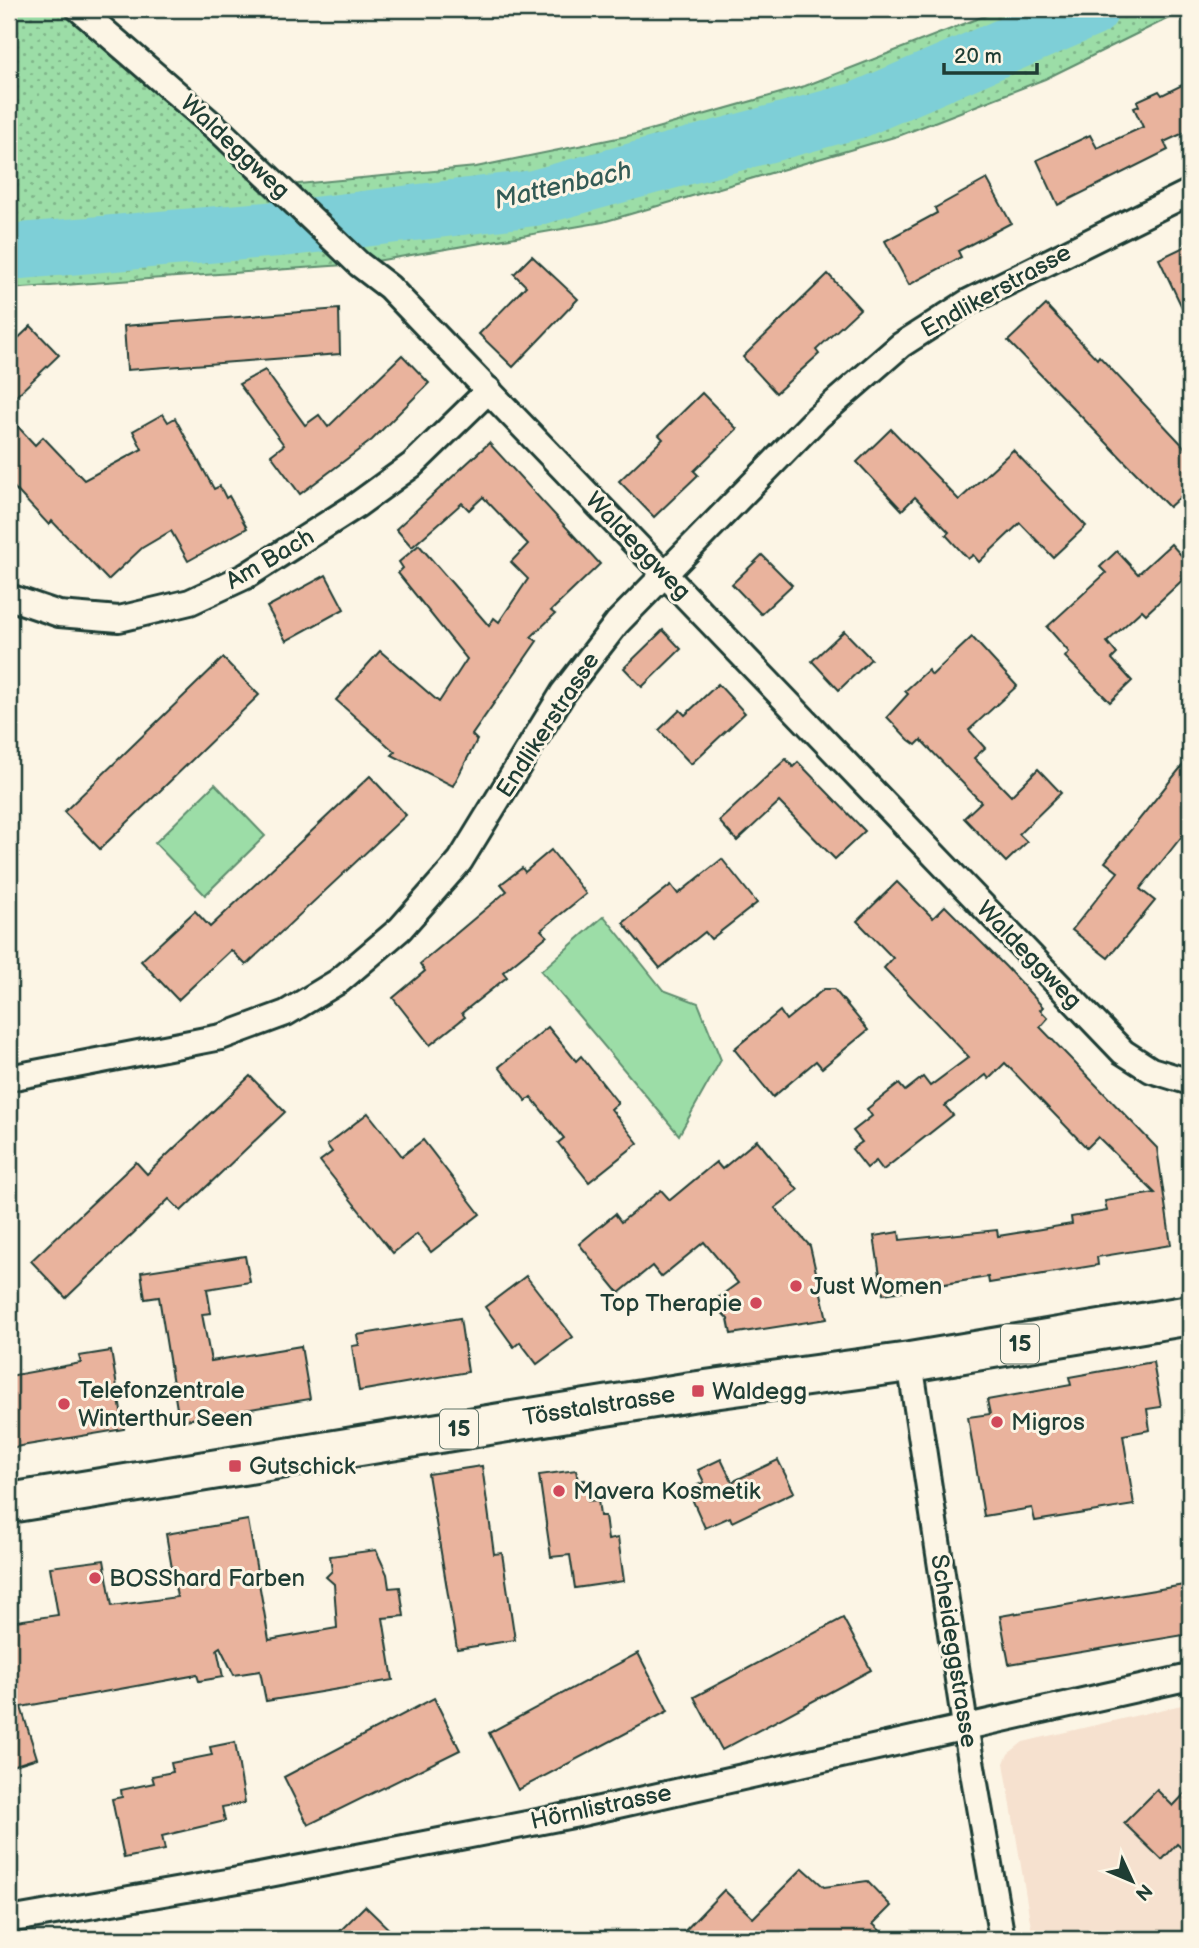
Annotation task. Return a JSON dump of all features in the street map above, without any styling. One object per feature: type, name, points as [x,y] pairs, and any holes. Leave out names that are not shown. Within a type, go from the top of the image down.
[{"type":"main road","name":"Tösstalstrasse","points":[[9,1503],[691,1392],[910,1362],[1190,1315]]},
{"type":"street","name":"Waldeggweg","points":[[79,9],[222,133],[342,247],[389,287],[1123,1052],[1151,1070],[1190,1082]]},
{"type":"street","name":"Endlikerstrasse","points":[[9,1078],[221,1037],[286,1013],[339,981],[400,929],[460,862],[563,693],[617,623],[818,417],[901,345],[968,302],[1190,192]]},
{"type":"street","name":"Am Bach","points":[[9,597],[59,614],[119,619],[190,602],[246,576],[357,505],[412,465],[489,390]]},
{"type":"street","name":"Scheideggstrasse","points":[[910,1362],[965,1726],[1002,1939]]},
{"type":"street","name":"Hörnlistrasse","points":[[9,1920],[244,1879],[573,1815],[1190,1677]]},
{"type":"shaded area","points":[[1190,1703],[1190,1939],[1033,1939],[1004,1763],[1008,1754],[1023,1742]]},
{"type":"green space","points":[[9,9],[79,9],[278,186],[476,167],[632,135],[805,86],[1002,9],[1187,9],[1045,79],[901,135],[603,222],[359,264],[9,289]]},
{"type":"green space","points":[[215,784],[265,836],[205,895],[155,843]]},
{"type":"green space","points":[[604,916],[663,990],[698,1003],[721,1060],[679,1135],[541,971]]},
{"type":"building","points":[[1190,81],[1190,130],[1164,142],[1168,150],[1058,205],[1037,160],[1090,135],[1097,148],[1143,127],[1134,108],[1139,106],[1137,101],[1159,91],[1162,95]]},
{"type":"building","points":[[987,179],[1011,223],[958,251],[961,257],[909,285],[885,241],[937,213],[935,208]]},
{"type":"building","points":[[1190,244],[1190,324],[1159,259]]},
{"type":"building","points":[[532,256],[578,299],[513,367],[479,334],[526,286],[514,274]]},
{"type":"building","points":[[828,274],[860,309],[816,350],[819,354],[776,393],[743,357]]},
{"type":"building","points":[[1046,305],[1097,359],[1099,356],[1190,453],[1190,488],[1169,507],[1008,341]]},
{"type":"building","points":[[339,309],[340,354],[127,370],[124,326]]},
{"type":"building","points":[[31,326],[59,355],[9,403],[9,347]]},
{"type":"building","points":[[402,355],[429,383],[372,440],[300,494],[271,455],[284,445],[239,384],[265,370],[305,425],[319,415],[328,427]]},
{"type":"building","points":[[702,393],[737,429],[694,471],[698,475],[654,517],[619,481],[663,439],[659,435]]},
{"type":"building","points":[[163,414],[168,422],[175,418],[214,489],[220,486],[226,498],[229,496],[247,528],[188,561],[171,531],[142,548],[108,580],[52,521],[49,525],[9,482],[9,417],[35,445],[43,437],[84,480],[142,449],[133,431]]},
{"type":"building","points":[[891,429],[959,500],[1013,450],[1086,526],[1053,557],[1020,523],[979,562],[973,555],[968,559],[946,535],[949,532],[915,497],[902,510],[857,462]]},
{"type":"building","points":[[489,443],[600,564],[551,611],[555,614],[531,637],[537,641],[472,735],[477,740],[453,786],[392,755],[395,752],[336,700],[380,651],[439,702],[467,659],[398,573],[403,568],[399,562],[419,545],[489,626],[494,618],[499,622],[528,579],[511,562],[528,544],[483,497],[469,510],[462,503],[412,547],[396,529]]},
{"type":"building","points":[[1171,544],[1190,565],[1190,573],[1146,614],[1142,610],[1107,642],[1117,654],[1112,659],[1132,681],[1110,702],[1065,657],[1069,652],[1047,627],[1106,573],[1100,567],[1117,551],[1138,574]]},
{"type":"building","points":[[762,555],[792,585],[761,614],[732,584]]},
{"type":"building","points":[[326,575],[344,609],[286,641],[267,607]]},
{"type":"building","points":[[663,630],[681,649],[642,687],[624,668]]},
{"type":"building","points":[[844,631],[871,659],[839,690],[812,661]]},
{"type":"building","points":[[972,637],[1017,686],[969,730],[985,748],[974,758],[1011,796],[1038,769],[1061,793],[1019,834],[1027,842],[1006,862],[964,818],[981,802],[921,740],[916,745],[887,717],[908,694],[905,691],[928,670],[932,675]]},
{"type":"building","points":[[223,658],[259,695],[100,849],[64,812]]},
{"type":"building","points":[[718,684],[745,713],[691,764],[659,730],[680,710],[685,715]]},
{"type":"building","points":[[1190,756],[1190,826],[1140,889],[1155,901],[1108,958],[1072,930],[1118,872],[1105,862]]},
{"type":"building","points":[[786,759],[793,767],[798,762],[865,831],[835,859],[779,802],[737,841],[719,821]]},
{"type":"building","points":[[370,776],[406,815],[246,965],[231,950],[178,1000],[141,961],[195,911],[210,927]]},
{"type":"building","points":[[551,850],[586,894],[541,930],[547,936],[503,972],[507,977],[462,1013],[465,1017],[430,1045],[393,998],[425,971],[420,964],[507,891],[501,884],[522,868],[525,872]]},
{"type":"building","points":[[722,859],[757,903],[711,939],[705,932],[660,968],[623,923],[671,885],[678,894]]},
{"type":"building","points":[[897,882],[933,918],[945,906],[1006,967],[1043,1007],[1040,1010],[1048,1018],[1040,1027],[1157,1148],[1171,1245],[1097,1257],[1098,1265],[989,1283],[988,1277],[883,1294],[874,1236],[899,1232],[900,1240],[997,1230],[998,1236],[1072,1224],[1071,1217],[1107,1211],[1105,1201],[1155,1193],[1098,1137],[1087,1148],[1005,1063],[989,1079],[986,1075],[945,1106],[953,1115],[883,1170],[876,1161],[867,1168],[852,1149],[862,1142],[853,1131],[872,1116],[867,1109],[899,1084],[905,1091],[923,1077],[930,1086],[969,1057],[884,968],[893,958],[857,921]]},
{"type":"building","points":[[824,989],[834,989],[868,1030],[822,1068],[816,1061],[773,1097],[734,1049],[780,1011],[786,1020]]},
{"type":"building","points":[[548,1027],[576,1061],[581,1056],[618,1103],[611,1109],[638,1143],[589,1182],[558,1143],[564,1138],[531,1097],[526,1101],[499,1067]]},
{"type":"building","points":[[250,1076],[285,1112],[181,1211],[169,1199],[66,1298],[31,1261],[136,1162],[147,1174]]},
{"type":"building","points":[[368,1113],[402,1156],[423,1140],[480,1214],[431,1252],[417,1234],[393,1253],[320,1161],[332,1152],[327,1145]]},
{"type":"building","points":[[757,1140],[798,1190],[775,1208],[810,1246],[827,1319],[731,1334],[728,1319],[712,1302],[738,1283],[704,1242],[661,1277],[652,1266],[619,1293],[579,1244],[615,1214],[621,1222],[661,1190],[670,1200],[716,1162],[722,1169]]},
{"type":"building","points":[[245,1256],[250,1282],[207,1289],[211,1313],[202,1314],[211,1361],[301,1346],[310,1399],[179,1421],[159,1297],[145,1299],[141,1272]]},
{"type":"building","points":[[526,1276],[573,1337],[537,1364],[520,1342],[514,1347],[485,1307]]},
{"type":"building","points":[[460,1318],[468,1372],[359,1391],[352,1346],[359,1345],[357,1335]]},
{"type":"building","name":"Telefonzentrale Winterthur Seen","points":[[111,1351],[124,1429],[9,1448],[9,1376],[81,1363],[79,1356]]},
{"type":"building","points":[[1153,1362],[1161,1407],[1147,1409],[1150,1430],[1123,1435],[1134,1505],[1035,1521],[1032,1508],[984,1516],[968,1417],[990,1414],[987,1400],[1071,1385],[1069,1377]]},
{"type":"building","points":[[721,1459],[732,1482],[778,1460],[794,1492],[732,1522],[730,1517],[705,1528],[688,1490],[704,1482],[698,1470]]},
{"type":"building","points":[[482,1466],[494,1554],[502,1553],[515,1640],[457,1649],[428,1474]]},
{"type":"building","points":[[576,1470],[578,1481],[585,1480],[588,1501],[598,1500],[600,1516],[605,1516],[608,1540],[618,1538],[624,1581],[575,1588],[570,1555],[551,1557],[539,1475]]},
{"type":"building","points":[[248,1520],[269,1640],[337,1628],[334,1584],[326,1577],[332,1571],[330,1556],[376,1550],[387,1574],[389,1588],[400,1587],[404,1616],[383,1618],[393,1680],[266,1701],[260,1671],[234,1675],[220,1647],[217,1649],[223,1677],[199,1681],[197,1675],[21,1707],[37,1758],[9,1767],[9,1622],[58,1615],[50,1567],[104,1560],[112,1606],[177,1597],[166,1534]]},
{"type":"building","points":[[1190,1584],[1190,1634],[1009,1664],[1000,1616]]},
{"type":"building","points":[[843,1618],[871,1670],[722,1750],[694,1697]]},
{"type":"building","points":[[638,1653],[668,1711],[518,1790],[489,1733]]},
{"type":"building","points":[[434,1698],[460,1750],[308,1825],[284,1777]]},
{"type":"building","points":[[235,1742],[245,1803],[222,1807],[225,1821],[162,1836],[165,1850],[124,1858],[112,1799],[122,1797],[121,1790],[154,1783],[152,1776],[173,1772],[171,1763],[212,1755],[210,1747]]},
{"type":"building","points":[[1190,1788],[1190,1856],[1177,1844],[1162,1860],[1124,1823],[1157,1790],[1173,1806]]},
{"type":"building","points":[[803,1868],[824,1887],[867,1881],[891,1906],[873,1924],[889,1939],[677,1939],[724,1890],[753,1918]]},
{"type":"building","points":[[365,1906],[399,1939],[332,1939]]},
{"type":"waterway","name":"Mattenbach","points":[[9,252],[290,228],[534,198],[858,110],[1091,9]]},
{"type":"place","name":"Just Women","points":[[796,1286]]},
{"type":"place","name":"Top Therapie","points":[[756,1303]]},
{"type":"place","name":"Waldegg","points":[[698,1391]]},
{"type":"place","name":"Telefonzentrale Winterthur Seen","points":[[64,1404]]},
{"type":"place","name":"Migros","points":[[997,1422]]},
{"type":"place","name":"Gutschick","points":[[235,1466]]},
{"type":"place","name":"Mavera Kosmetik","points":[[559,1491]]},
{"type":"place","name":"BOSShard Farben","points":[[95,1578]]}]
